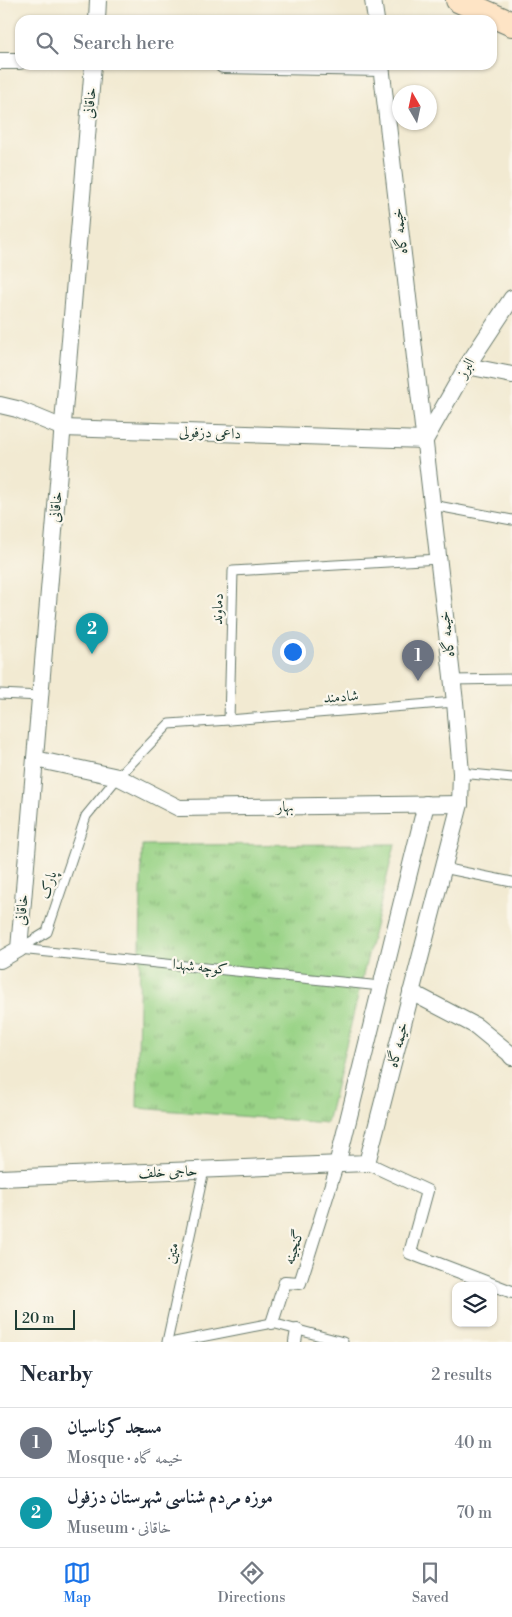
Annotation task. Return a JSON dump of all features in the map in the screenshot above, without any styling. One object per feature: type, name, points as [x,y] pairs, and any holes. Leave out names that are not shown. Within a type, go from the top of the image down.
[{"type":"main road","points":[[458,0],[492,15]]},
{"type":"main road","points":[[497,17],[512,24]]},
{"type":"street","points":[[97,15],[98,0]]},
{"type":"street","points":[[373,0],[375,15]]},
{"type":"street","points":[[0,61],[15,61]]},
{"type":"street","name":"خاقانی","points":[[18,949],[93,70]]},
{"type":"street","name":"خیمه گاه","points":[[367,1163],[460,804],[461,772],[453,680],[381,70]]},
{"type":"street","name":"البرز","points":[[425,440],[467,366],[512,298]]},
{"type":"street","points":[[467,366],[512,375]]},
{"type":"street","name":"داعی دزفولی","points":[[0,405],[17,409],[63,428],[425,440]]},
{"type":"street","name":"بهار","points":[[34,759],[118,777],[179,808],[460,804]]},
{"type":"street","points":[[426,804],[337,1165],[367,1163],[427,1191],[410,1253],[512,1292]]},
{"type":"street","points":[[0,960],[18,949]]},
{"type":"street","points":[[411,992],[476,1026],[511,1050]]},
{"type":"street","name":"حاجی خلف","points":[[0,1178],[337,1165]]},
{"type":"street","name":"گنجینه","points":[[272,1323],[286,1282],[300,1282],[337,1165]]},
{"type":"lane","points":[[432,505],[512,520]]},
{"type":"lane","name":"دماوند","points":[[229,720],[233,571],[439,559]]},
{"type":"lane","points":[[453,680],[512,679]]},
{"type":"lane","points":[[0,694],[40,696]]},
{"type":"lane","name":"شادمند","points":[[229,720],[455,702]]},
{"type":"lane","points":[[118,777],[169,724],[229,720]]},
{"type":"lane","points":[[461,772],[512,778]]},
{"type":"lane","name":"پارک","points":[[18,949],[47,932],[86,816],[118,777]]},
{"type":"lane","points":[[443,868],[512,882]]},
{"type":"lane","name":"کوچه شهدا","points":[[18,949],[381,986]]},
{"type":"lane","name":"متین","points":[[168,1342],[204,1170]]},
{"type":"lane","points":[[174,1342],[272,1323],[296,1336],[343,1342]]},
{"type":"green space","points":[[395,844],[327,1123],[137,1108],[142,845]]},
{"type":"place","name":"موزه مردم شناسی شهرستان دزفول","points":[[92,654]]},
{"type":"place","name":"مسجد کرناسیان","points":[[418,681]]}]
